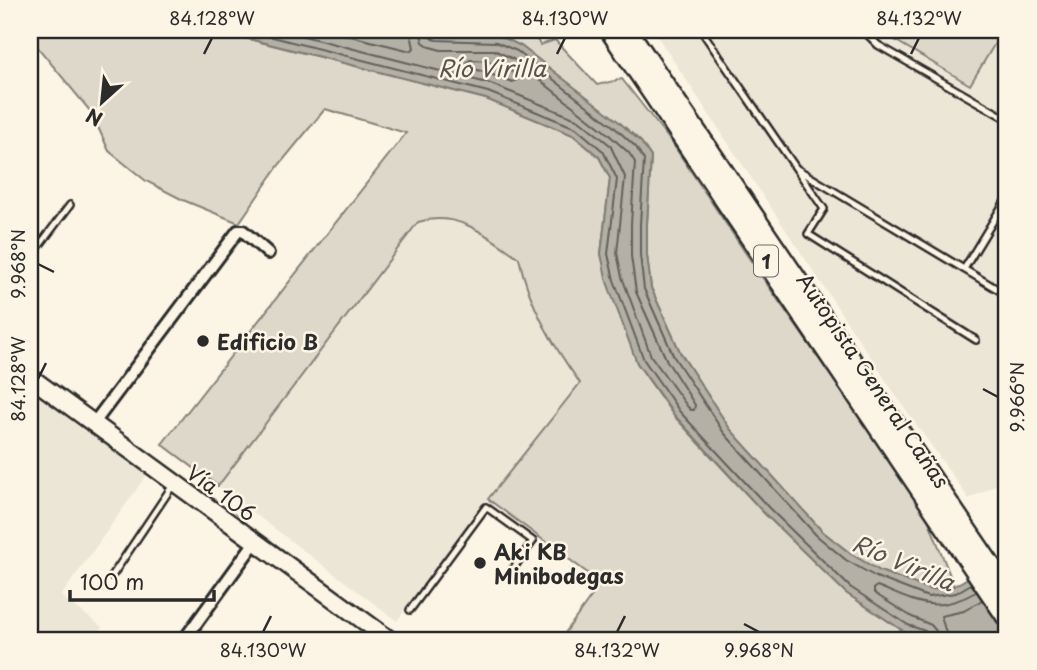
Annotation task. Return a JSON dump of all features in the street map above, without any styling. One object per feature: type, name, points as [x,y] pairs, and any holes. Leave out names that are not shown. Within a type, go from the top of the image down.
[{"type":"highway","name":"Autopista General Cañas","points":[[610,30],[928,487],[1007,590]]},
{"type":"highway","name":"Autopista General Cañas","points":[[627,30],[928,487],[1007,617]]},
{"type":"main road","name":"Vía 106","points":[[32,383],[94,423],[390,640]]},
{"type":"street","points":[[94,423],[238,231],[243,231],[268,253]]},
{"type":"street","points":[[184,640],[255,542]]},
{"type":"lane","points":[[701,30],[824,209],[808,234],[976,340]]},
{"type":"lane","points":[[863,30],[878,45],[1007,119]]},
{"type":"lane","points":[[794,168],[1007,295]]},
{"type":"lane","points":[[964,269],[1007,198]]},
{"type":"lane","points":[[30,258],[70,205]]},
{"type":"lane","points":[[112,576],[174,483]]},
{"type":"lane","points":[[410,610],[486,507],[533,541],[510,573]]},
{"type":"shaded area","points":[[30,30],[225,30],[249,39],[486,99],[573,135],[599,157],[610,178],[601,254],[637,363],[674,416],[764,513],[846,593],[905,632],[931,640],[560,640],[601,583],[488,499],[580,383],[543,324],[529,292],[519,258],[472,227],[447,219],[418,222],[218,486],[162,444],[406,133],[325,109],[279,165],[239,223],[146,181],[109,151],[91,112],[30,38]]},
{"type":"shaded area","points":[[422,30],[532,30],[540,45],[555,40],[597,85],[622,79],[672,143],[925,511],[954,586],[930,590],[880,571],[851,554],[822,531],[730,429],[681,354],[651,288],[647,224],[651,157],[641,142],[521,46],[498,35],[444,35]]},
{"type":"shaded area","points":[[653,30],[1007,30],[1007,479],[969,499],[895,394]]},
{"type":"shaded area","points":[[878,30],[1003,30],[970,85]]},
{"type":"shaded area","points":[[431,218],[468,223],[519,258],[525,285],[549,339],[580,383],[488,499],[397,621],[218,486],[418,222]]},
{"type":"shaded area","points":[[30,377],[153,466],[61,596],[102,627],[99,633],[108,640],[30,640]]},
{"type":"water","name":"Río Virilla","points":[[225,30],[422,30],[444,35],[498,35],[521,46],[618,121],[641,142],[651,157],[647,255],[651,288],[681,354],[730,429],[822,531],[851,554],[880,571],[931,590],[954,586],[1007,555],[1007,634],[980,640],[931,640],[905,632],[846,593],[764,513],[675,416],[637,363],[607,282],[601,254],[610,178],[599,157],[573,135],[486,99],[249,39]]},
{"type":"place","name":"Edificio B","points":[[203,341]]},
{"type":"place","name":"Aki KB Minibodegas","points":[[480,563]]}]
